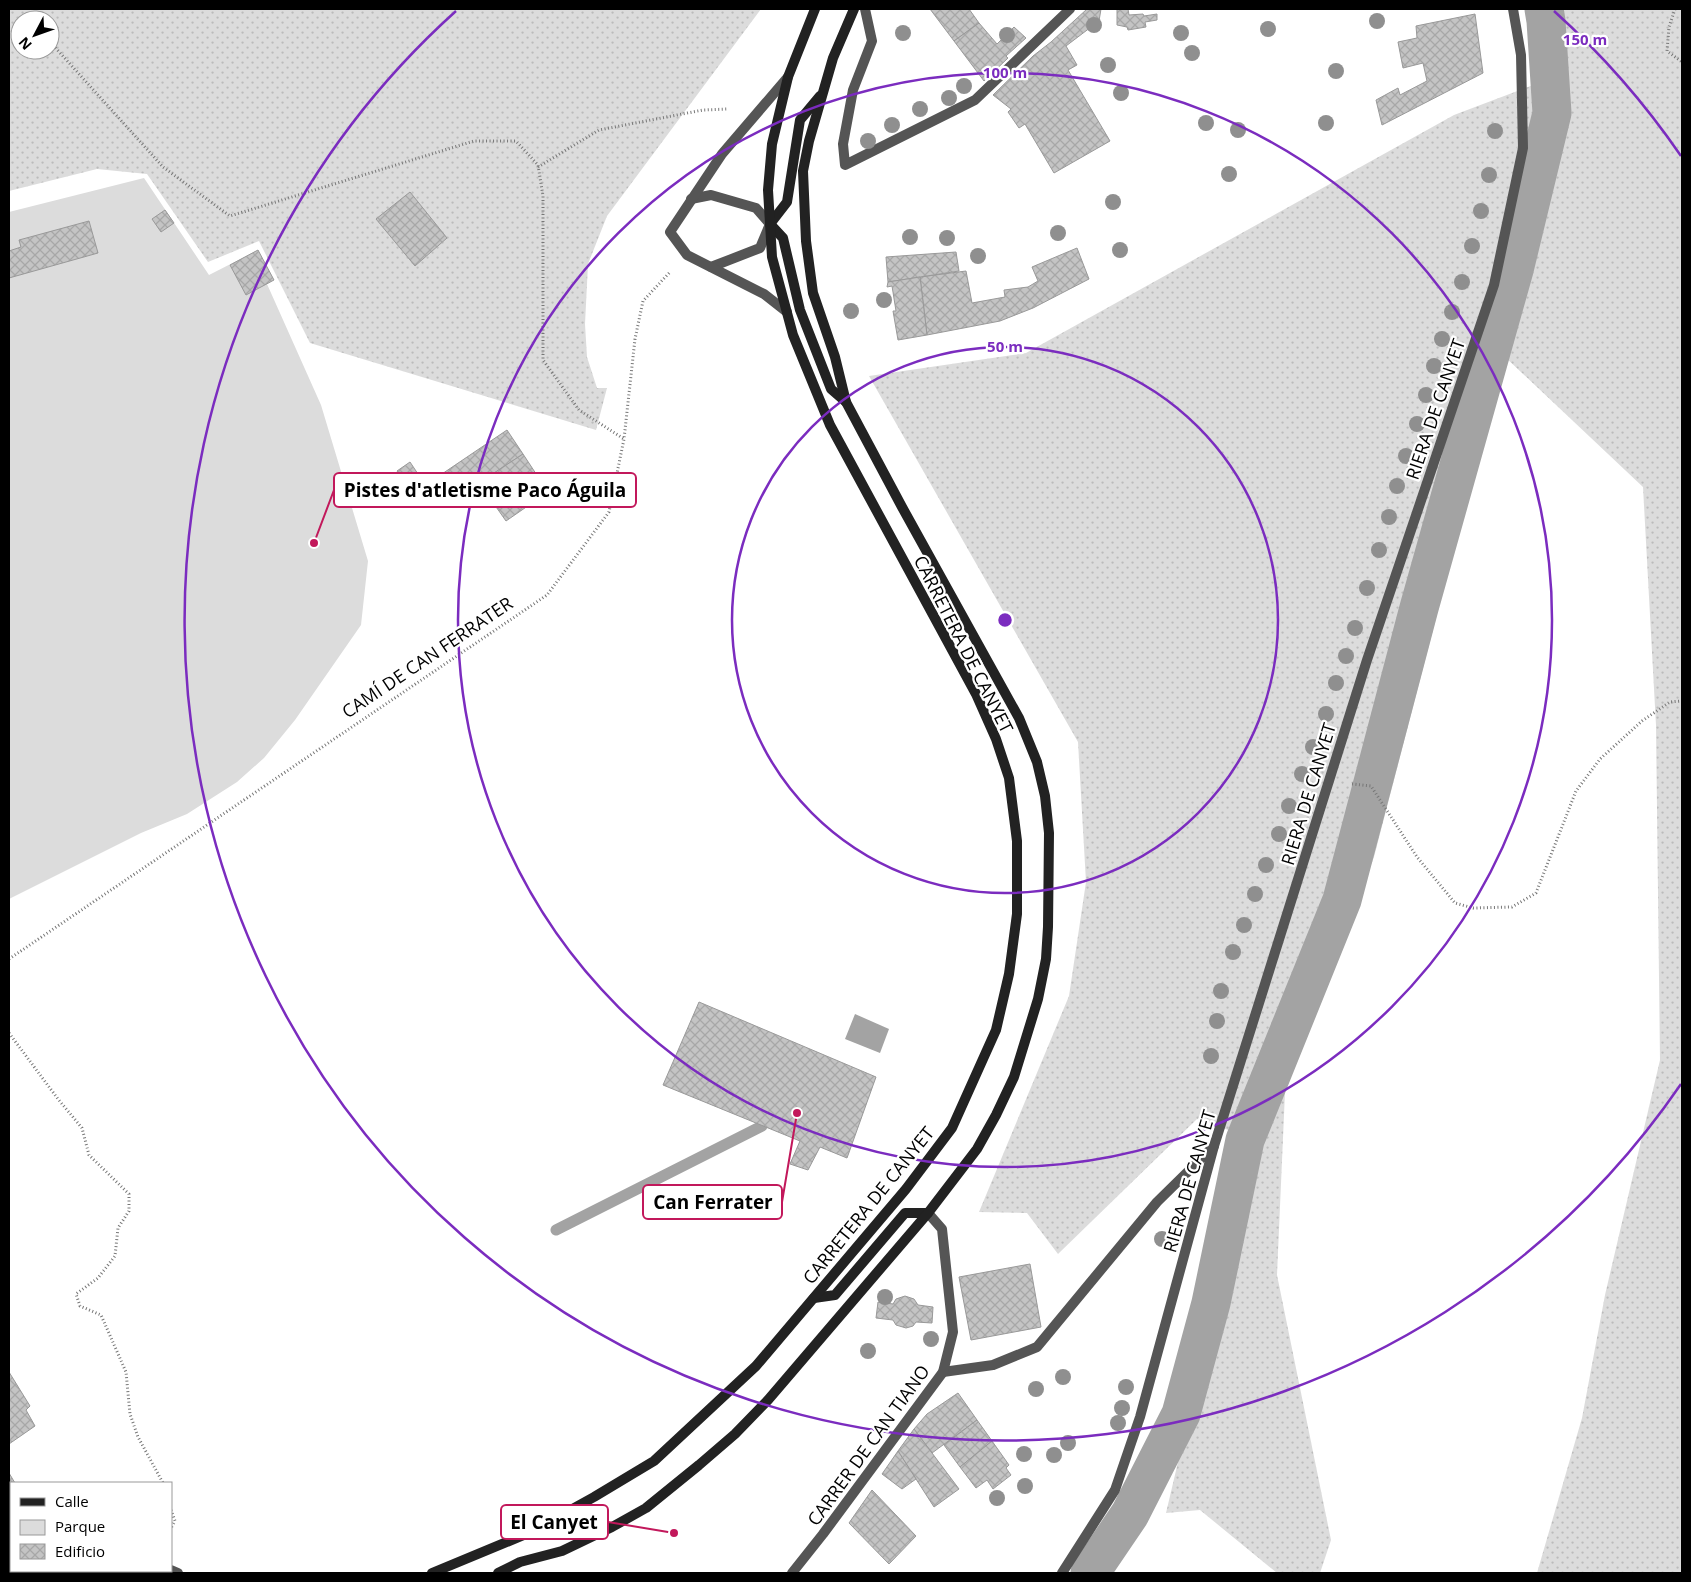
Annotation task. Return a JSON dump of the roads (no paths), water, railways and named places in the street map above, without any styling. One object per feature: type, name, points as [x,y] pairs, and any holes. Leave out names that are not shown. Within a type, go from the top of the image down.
[{"type":"street","name":"CARRETERA DE CANYET","points":[[432,1573],[531,1532],[654,1461],[756,1366],[906,1189],[952,1128],[996,1030],[1009,974],[1017,914],[1017,841],[1009,778],[996,739],[976,694],[830,425],[793,335],[772,257],[768,190],[772,144],[788,77],[814,9]]},
{"type":"street","name":"CARRETERA DE CANYET","points":[[498,1573],[520,1562],[562,1551],[646,1508],[699,1466],[735,1434],[768,1400],[928,1213],[954,1181],[982,1141],[1014,1077],[1038,999],[1046,959],[1049,833],[1046,796],[1037,762],[1019,718],[906,516],[846,402],[835,357],[813,293],[803,205],[803,172],[823,92],[834,58],[854,9]]},
{"type":"street","points":[[865,9],[872,41],[853,90],[843,144],[845,165],[975,100],[1070,9]]},
{"type":"street","name":"RIERA DE CANYET","points":[[1062,1573],[1115,1490],[1140,1417],[1214,1146],[1366,660],[1494,285],[1522,148],[1521,55],[1513,9]]},
{"type":"street","points":[[787,312],[764,294],[687,256],[670,232],[722,154],[788,77]]},
{"type":"street","points":[[711,267],[760,248],[770,224],[787,202],[800,120],[823,92]]},
{"type":"street","points":[[691,200],[711,195],[756,208],[783,238],[800,310],[814,349],[831,390],[846,402]]},
{"type":"street","points":[[943,1372],[993,1365],[1037,1347],[1157,1202],[1214,1146]]},
{"type":"street","points":[[814,1298],[835,1296],[905,1213],[928,1213]]},
{"type":"street","name":"CARRER DE CAN TIANO","points":[[792,1573],[943,1372],[953,1332],[942,1229],[928,1213]]},
{"type":"waterway","points":[[1090,1573],[1130,1514],[1181,1414],[1211,1303],[1245,1140],[1342,900],[1419,608],[1514,270],[1552,113],[1544,9]]},
{"type":"waterway","points":[[556,1230],[762,1126]]},
{"type":"place","name":"Pistes d'atletisme Paco Águila","points":[[314,543]]},
{"type":"place","name":"Can Ferrater","points":[[797,1113]]},
{"type":"place","name":"El Canyet","points":[[674,1533]]}]
